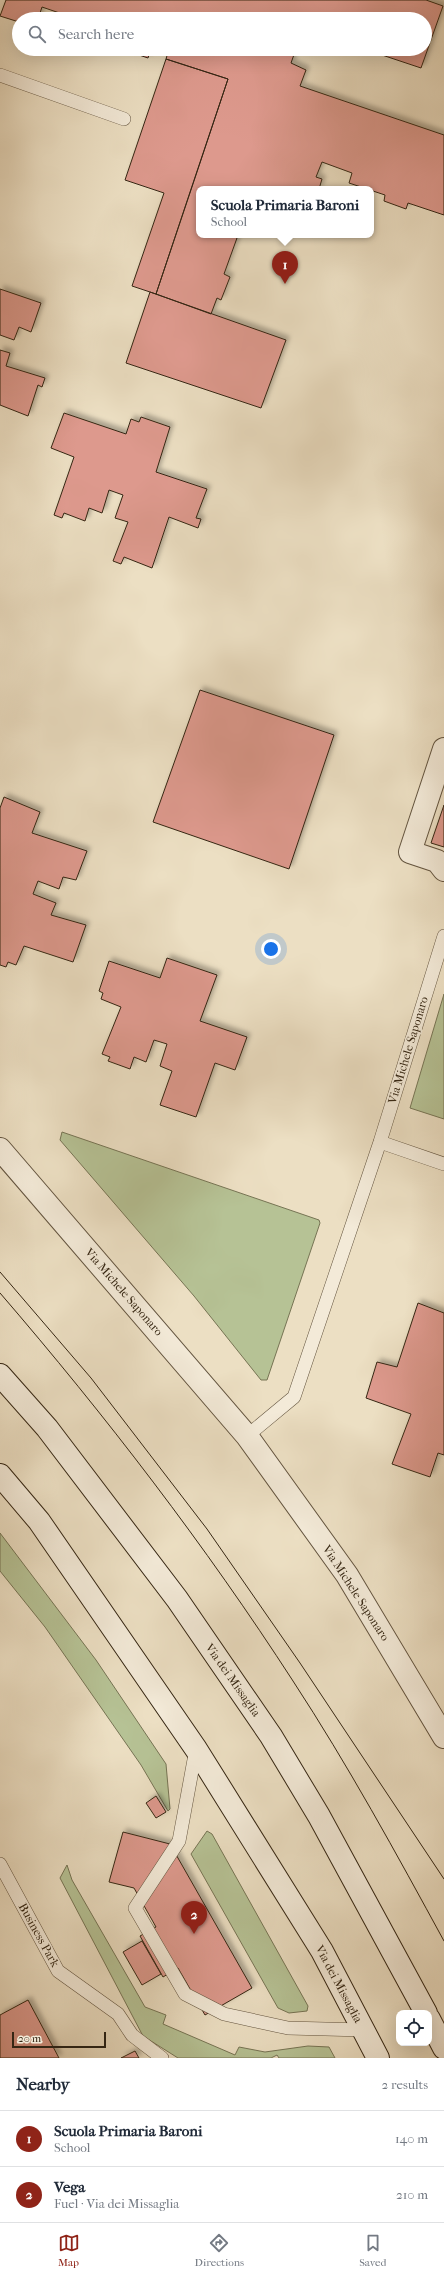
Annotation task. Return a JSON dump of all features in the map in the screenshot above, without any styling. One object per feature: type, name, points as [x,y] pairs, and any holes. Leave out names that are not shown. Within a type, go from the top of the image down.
[{"type":"main road","points":[[444,749],[410,852],[437,861],[444,870]]},
{"type":"main road","name":"Via Michele Saponaro","points":[[0,1149],[247,1436],[347,1575],[444,1737]]},
{"type":"main road","name":"Via dei Missaglia","points":[[0,1375],[47,1428],[177,1599],[271,1736],[319,1816],[424,2010]]},
{"type":"main road","name":"Via dei Missaglia","points":[[0,1475],[39,1520],[196,1749],[322,1952],[378,2058]]},
{"type":"main road","points":[[432,2025],[444,2048]]},
{"type":"lane","points":[[0,75],[124,119]]},
{"type":"lane","name":"Via Michele Saponaro","points":[[247,1436],[294,1397],[380,1142],[444,936]]},
{"type":"lane","points":[[380,1142],[444,1164]]},
{"type":"lane","points":[[196,1749],[178,1841],[135,1908],[185,1994],[224,2014],[288,2028],[364,2030]]},
{"type":"lane","name":"Business Park","points":[[0,1864],[58,1971],[118,2014],[132,2035],[162,2058]]},
{"type":"green space","points":[[444,994],[444,1119],[410,1108]]},
{"type":"green space","points":[[62,1132],[319,1220],[320,1223],[267,1380],[261,1380],[194,1296],[60,1140]]},
{"type":"green space","points":[[0,1533],[96,1660],[166,1764],[170,1809],[168,1811],[141,1765],[45,1627],[0,1571]]},
{"type":"green space","points":[[207,1831],[212,1834],[308,2006],[307,2011],[289,2013],[278,2008],[191,1854]]},
{"type":"green space","points":[[67,1865],[72,1880],[145,2007],[166,2015],[163,2024],[235,2055],[239,2047],[265,2052],[308,2046],[329,2047],[335,2058],[279,2058],[277,2055],[271,2058],[178,2058],[143,2036],[60,1878]]},
{"type":"building","points":[[6,0],[426,0],[443,6],[432,37],[432,12],[57,12],[42,7],[40,12],[12,12],[12,20],[0,16]]},
{"type":"building","points":[[167,56],[294,56],[291,63],[306,70],[300,86],[444,135],[444,215],[408,203],[406,209],[384,201],[385,195],[374,191],[374,186],[358,186],[349,183],[352,173],[322,162],[316,177],[322,179],[320,186],[196,186],[196,238],[237,238],[224,274],[230,277],[221,300],[217,298],[211,314],[156,294],[228,79],[166,59]]},
{"type":"building","points":[[385,56],[425,56],[421,68]]},
{"type":"building","points":[[166,59],[228,79],[156,294],[132,286],[164,193],[125,180]]},
{"type":"building","points":[[0,289],[41,303],[31,332],[19,327],[14,340],[0,335]]},
{"type":"building","points":[[150,292],[286,340],[261,408],[126,363]]},
{"type":"building","points":[[0,350],[10,353],[6,366],[45,378],[42,387],[38,385],[28,416],[0,405]]},
{"type":"building","points":[[64,413],[126,434],[131,419],[139,422],[141,417],[170,427],[156,472],[207,489],[196,518],[201,519],[198,528],[169,517],[152,568],[124,557],[121,564],[113,561],[128,522],[115,518],[123,495],[109,490],[102,513],[89,508],[85,521],[64,513],[62,518],[54,515],[74,457],[51,448]]},
{"type":"building","points":[[200,690],[334,735],[289,869],[153,822]]},
{"type":"building","points":[[4,797],[40,812],[32,833],[87,851],[76,880],[63,877],[59,889],[38,881],[33,894],[56,903],[51,915],[86,925],[73,962],[24,946],[16,965],[8,962],[6,967],[0,965],[0,808]]},
{"type":"building","points":[[444,805],[444,847],[431,843]]},
{"type":"building","points":[[167,958],[217,975],[200,1021],[247,1037],[235,1070],[215,1063],[196,1117],[160,1105],[172,1071],[160,1066],[167,1044],[154,1040],[146,1062],[134,1057],[130,1069],[108,1061],[110,1057],[102,1054],[121,1007],[101,999],[103,993],[99,991],[109,961],[160,978]]},
{"type":"building","points":[[418,1303],[444,1313],[444,1455],[438,1453],[430,1477],[392,1464],[411,1414],[366,1398],[377,1362],[397,1367]]},
{"type":"building","points":[[156,1796],[166,1812],[156,1818],[146,1803]]},
{"type":"building","points":[[123,1832],[170,1844],[252,1988],[205,2015],[178,1968],[163,1977],[140,1936],[156,1927],[134,1888],[109,1882]]},
{"type":"building","points":[[142,1941],[161,1974],[142,1985],[123,1952]]},
{"type":"building","points":[[28,2000],[59,2058],[0,2058],[0,2015]]},
{"type":"building","points":[[135,2051],[139,2058],[121,2058]]},
{"type":"tram line","points":[[0,1272],[91,1378],[207,1529],[300,1663],[444,1879]]},
{"type":"tram line","points":[[0,1293],[116,1434],[190,1531],[225,1580],[293,1681],[352,1777],[390,1842],[444,1941]]},
{"type":"place","name":"Scuola Primaria Baroni","points":[[285,284]]},
{"type":"place","name":"Vega","points":[[194,1934]]}]
